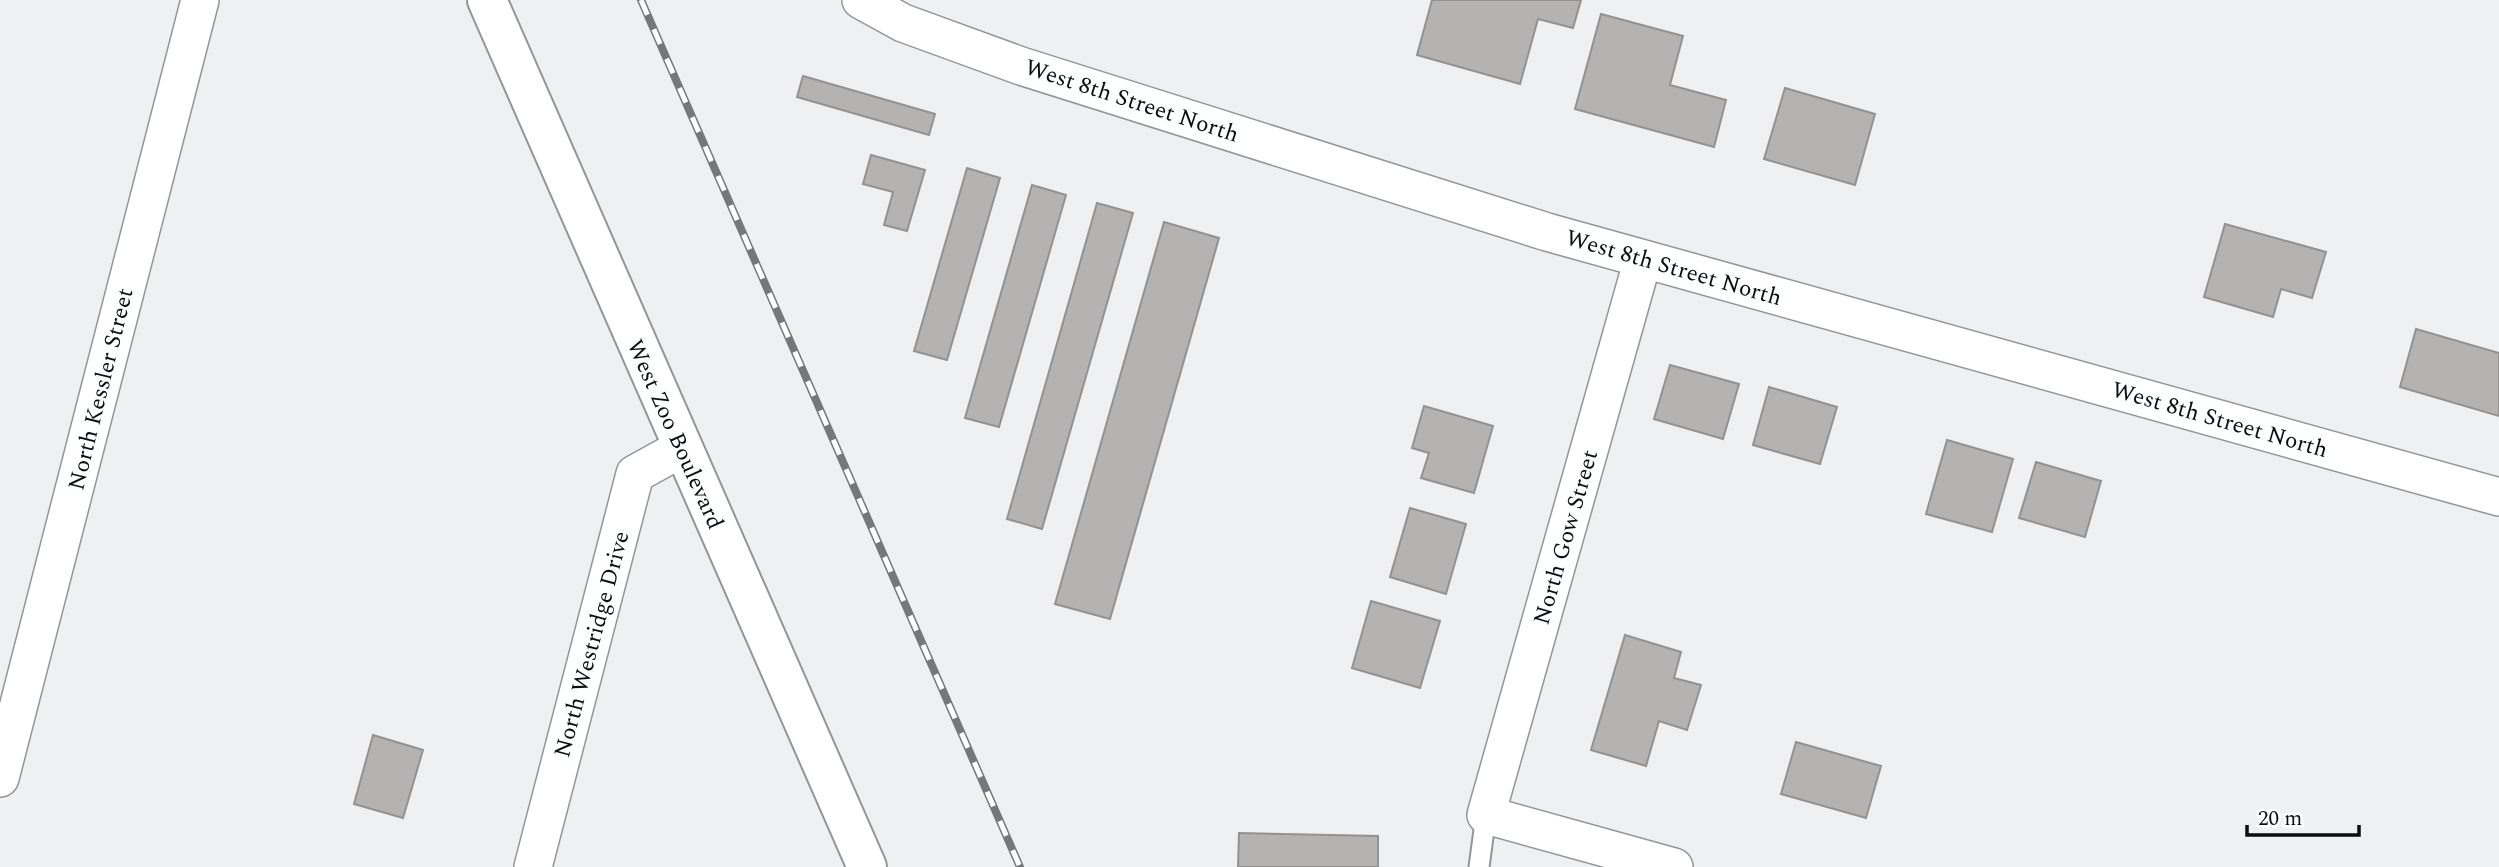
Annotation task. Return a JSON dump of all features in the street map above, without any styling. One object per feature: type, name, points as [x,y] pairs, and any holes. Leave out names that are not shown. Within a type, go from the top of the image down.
[{"type":"main road","name":"West Zoo Boulevard","points":[[487,0],[867,867]]},
{"type":"street","name":"North Kessler Street","points":[[0,778],[200,0]]},
{"type":"street","name":"West 8th Street North","points":[[861,0],[902,23],[1021,65],[1547,232],[2499,497]]},
{"type":"street","name":"North Gow Street","points":[[1486,815],[1643,259]]},
{"type":"street","name":"North Westridge Drive","points":[[533,867],[635,474],[682,447]]},
{"type":"street","points":[[1486,815],[1674,867]]},
{"type":"lane","points":[[1479,867],[1486,815]]},
{"type":"building","points":[[1432,0],[1581,0],[1573,28],[1538,19],[1520,84],[1417,55]]},
{"type":"building","points":[[1601,14],[1683,36],[1670,85],[1726,100],[1714,147],[1575,109]]},
{"type":"building","points":[[803,76],[935,114],[929,135],[797,97]]},
{"type":"building","points":[[1785,88],[1875,114],[1855,185],[1764,159]]},
{"type":"building","points":[[871,155],[925,170],[907,231],[884,225],[893,192],[863,184]]},
{"type":"building","points":[[967,168],[1000,178],[947,360],[914,351]]},
{"type":"building","points":[[1032,185],[1066,195],[999,427],[965,418]]},
{"type":"building","points":[[1097,203],[1133,213],[1042,529],[1007,519]]},
{"type":"building","points":[[1164,222],[1219,238],[1110,619],[1055,604]]},
{"type":"building","points":[[2225,224],[2326,252],[2312,298],[2281,289],[2273,317],[2204,297]]},
{"type":"building","points":[[2416,329],[2499,353],[2499,416],[2400,387]]},
{"type":"building","points":[[1670,365],[1739,384],[1723,439],[1654,419]]},
{"type":"building","points":[[1769,387],[1837,407],[1820,464],[1753,445]]},
{"type":"building","points":[[1424,406],[1493,426],[1474,493],[1421,478],[1429,453],[1412,448]]},
{"type":"building","points":[[1947,440],[2013,459],[1992,532],[1926,514]]},
{"type":"building","points":[[2036,462],[2101,481],[2085,537],[2019,518]]},
{"type":"building","points":[[1410,508],[1466,524],[1446,594],[1390,577]]},
{"type":"building","points":[[1371,601],[1440,621],[1420,688],[1352,668]]},
{"type":"building","points":[[1625,635],[1681,652],[1674,678],[1701,685],[1687,730],[1659,721],[1646,766],[1591,750]]},
{"type":"building","points":[[373,735],[423,750],[403,818],[354,804]]},
{"type":"building","points":[[1796,742],[1881,766],[1866,818],[1781,794]]},
{"type":"building","points":[[1239,833],[1378,836],[1378,867],[1238,867]]},
{"type":"railway","points":[[641,0],[1020,867]]}]
